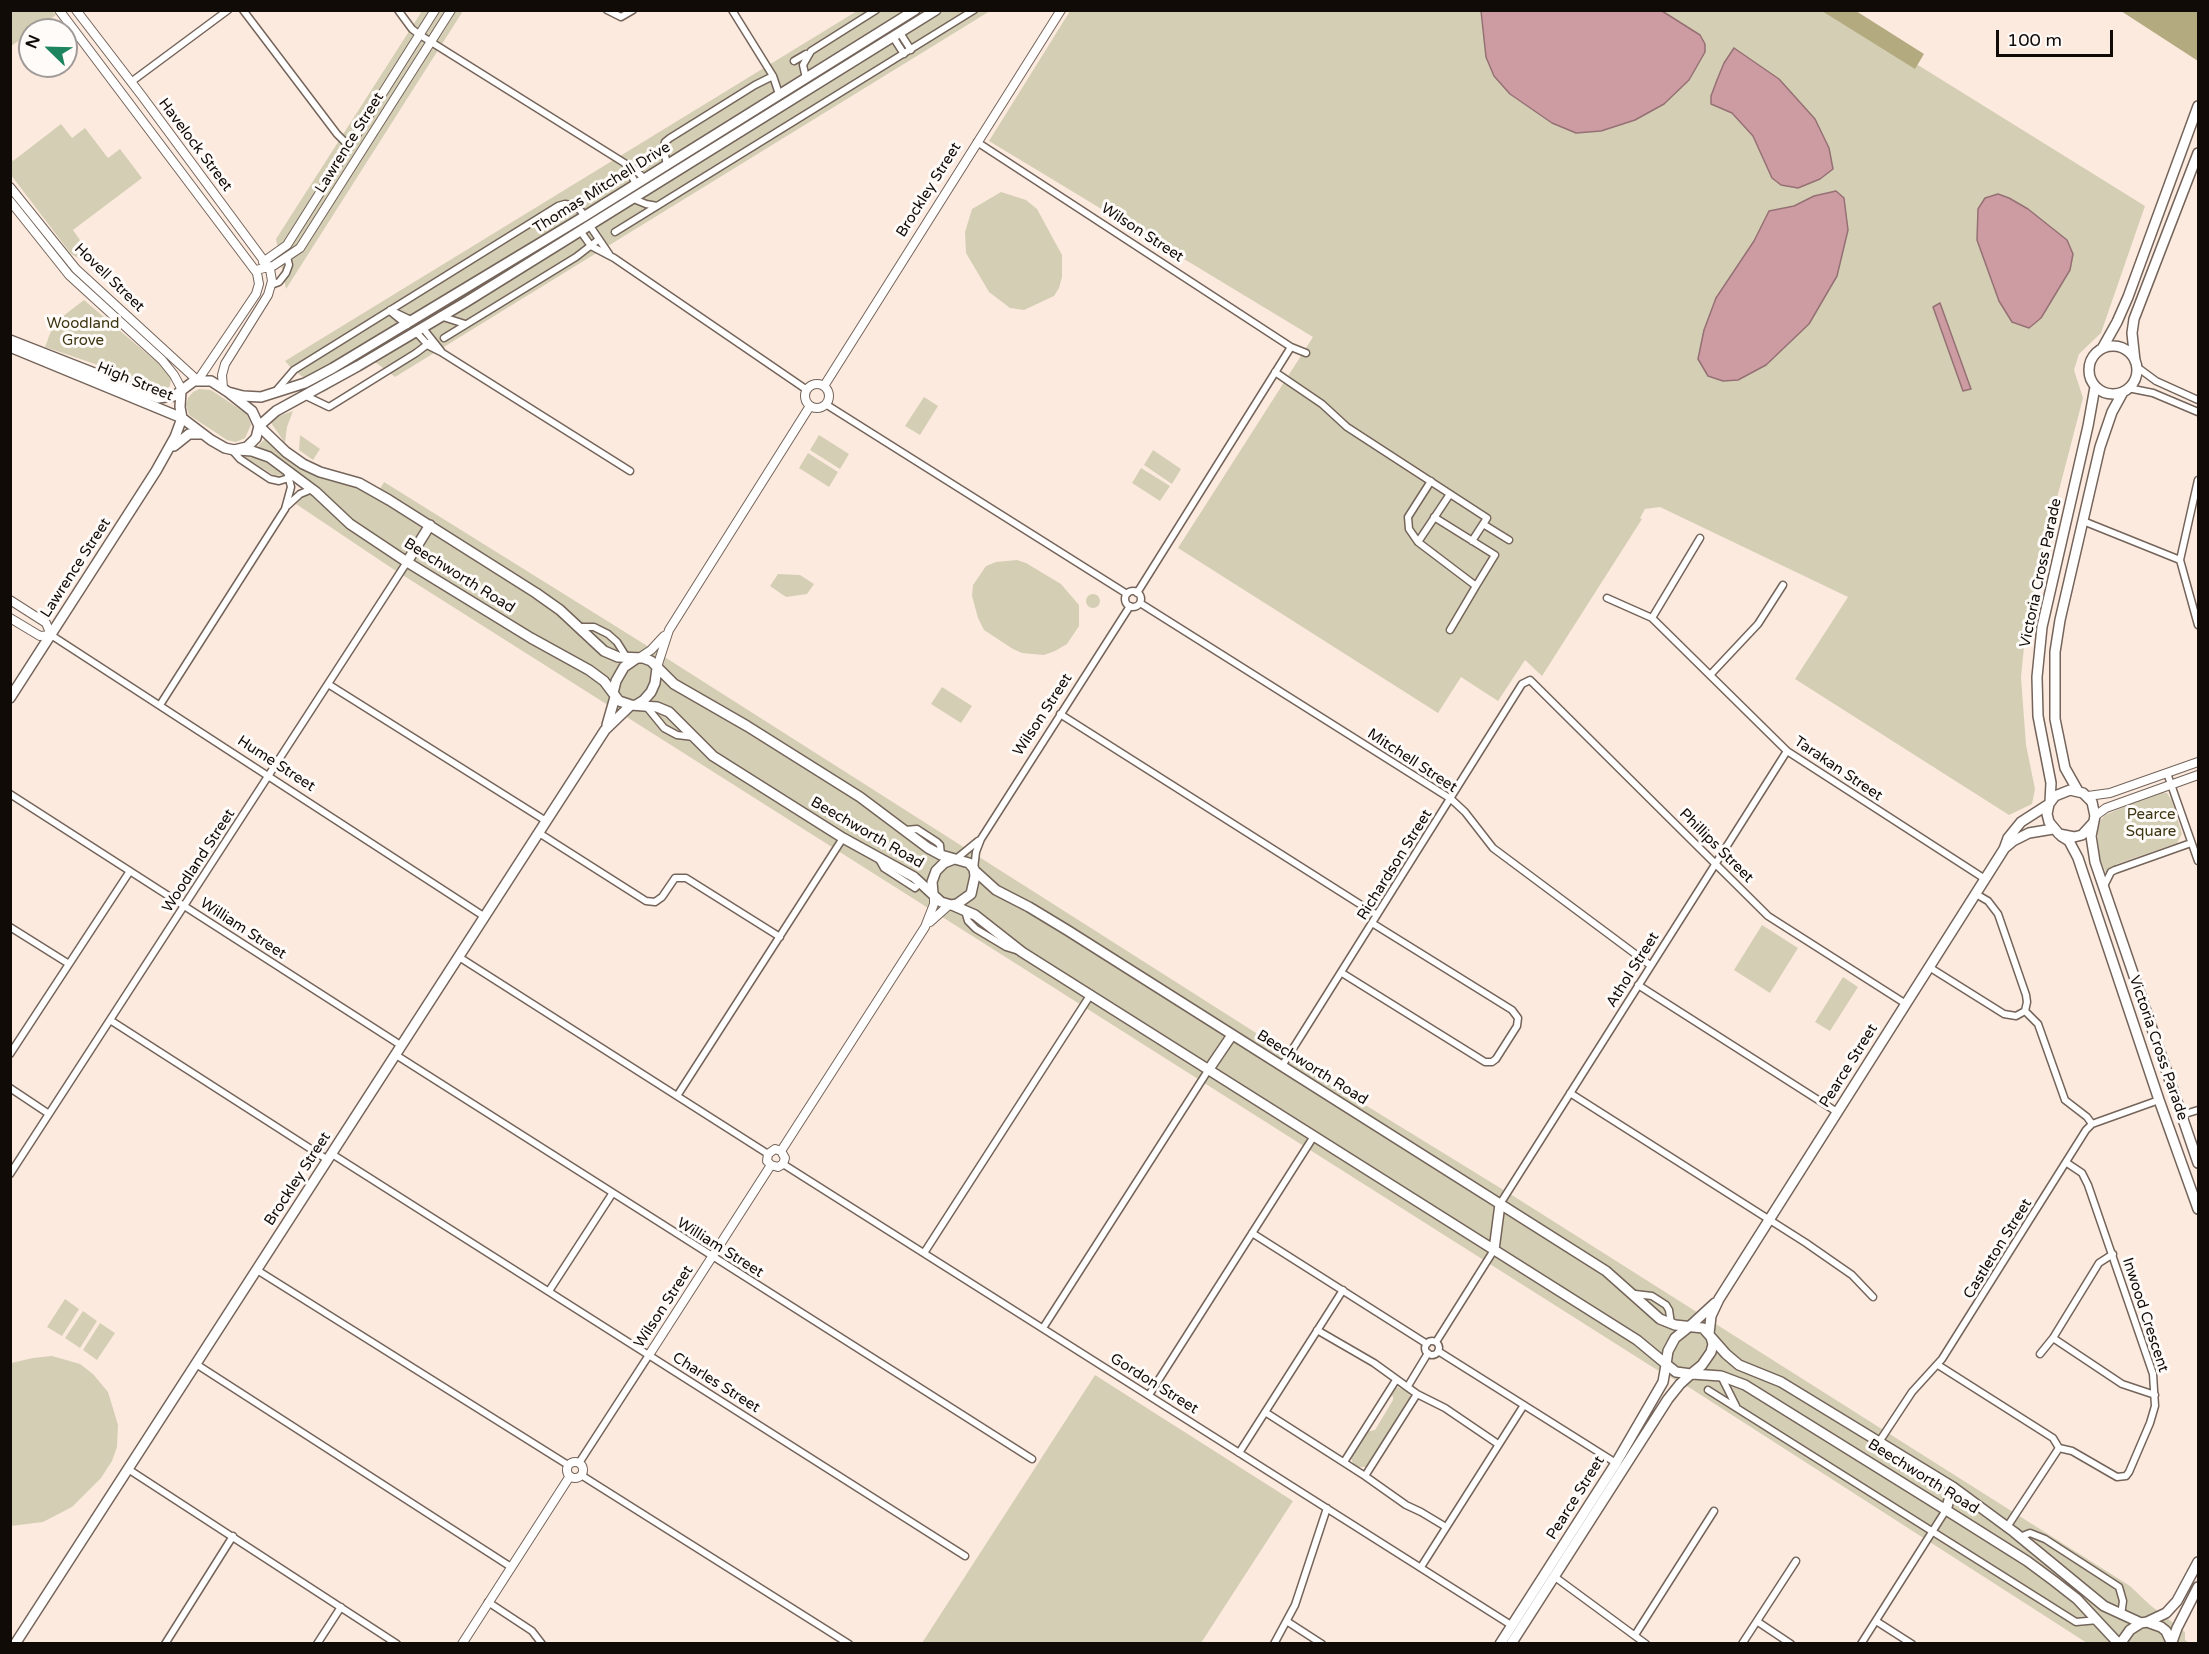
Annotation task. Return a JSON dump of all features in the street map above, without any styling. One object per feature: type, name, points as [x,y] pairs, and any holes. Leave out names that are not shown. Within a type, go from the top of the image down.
[{"type":"main road","name":"Thomas Mitchell Drive","points":[[260,427],[276,411],[358,366],[414,326],[440,316],[449,305],[585,216],[915,10]]},
{"type":"main road","name":"Thomas Mitchell Drive","points":[[226,390],[251,398],[270,395],[314,379],[414,326],[581,232],[936,10]]},
{"type":"main road","points":[[890,26],[896,35]]},
{"type":"main road","points":[[806,78],[818,83]]},
{"type":"main road","points":[[782,92],[788,101]]},
{"type":"main road","points":[[2199,106],[2195,128],[2128,297],[2103,347],[2091,358],[2088,365],[2090,379],[2095,387],[2105,393],[2111,394],[2126,390],[2135,379],[2136,364],[2132,333],[2134,319],[2196,167],[2199,153]]},
{"type":"main road","points":[[667,166],[672,175]]},
{"type":"main road","points":[[640,181],[646,191]]},
{"type":"main road","points":[[585,216],[590,226]]},
{"type":"main road","points":[[581,232],[585,216]]},
{"type":"main road","name":"High Street","points":[[10,340],[156,398],[170,398],[182,391]]},
{"type":"main road","points":[[2103,347],[2119,346],[2126,349],[2136,364]]},
{"type":"main road","name":"High Street","points":[[10,347],[182,418]]},
{"type":"main road","points":[[198,380],[211,381],[252,411],[260,427],[248,447],[235,450],[222,447],[182,418],[180,407],[182,391],[198,380]]},
{"type":"main road","name":"Victoria Cross Parade","points":[[2050,803],[2051,783],[2038,716],[2037,677],[2042,627],[2095,387]]},
{"type":"main road","name":"Victoria Cross Parade","points":[[2078,791],[2068,774],[2063,759],[2055,719],[2055,652],[2060,620],[2105,431],[2126,390]]},
{"type":"main road","name":"Lawrence Street","points":[[10,698],[166,454],[182,418]]},
{"type":"main road","name":"Beechworth Road","points":[[260,427],[286,452],[303,464],[320,472],[359,483],[430,525],[547,600],[604,651],[618,657],[638,658]]},
{"type":"main road","name":"Lawrence Street","points":[[166,454],[187,435],[195,433],[203,435]]},
{"type":"main road","name":"Beechworth Road","points":[[235,450],[248,450],[265,455],[285,468],[292,477],[312,489],[350,524],[531,638],[590,670],[604,681],[614,695]]},
{"type":"main road","points":[[407,562],[430,525]]},
{"type":"main road","points":[[638,658],[648,659],[657,667],[655,683],[644,700],[633,705],[623,703],[614,695],[622,670],[638,658]]},
{"type":"main road","name":"Beechworth Road","points":[[657,667],[677,686],[747,726],[860,797],[928,848],[955,859]]},
{"type":"main road","name":"Brockley Street","points":[[605,730],[614,695]]},
{"type":"main road","name":"Beechworth Road","points":[[633,705],[657,707],[669,712],[713,756],[843,838],[921,881],[934,896]]},
{"type":"main road","name":"Brockley Street","points":[[15,1644],[605,730],[633,705]]},
{"type":"main road","points":[[2078,791],[2088,796],[2092,802],[2094,820],[2082,835],[2068,837],[2056,832],[2047,814],[2050,803],[2062,792],[2078,791]]},
{"type":"main road","name":"Pearce Street","points":[[1709,1334],[1711,1316],[1719,1299],[1976,894],[2004,849],[2008,838],[2020,823],[2050,803]]},
{"type":"main road","name":"Victoria Cross Parade","points":[[2094,820],[2091,844],[2199,1163]]},
{"type":"main road","name":"Victoria Cross Parade","points":[[2056,832],[2068,842],[2078,858],[2159,1100],[2199,1209]]},
{"type":"main road","name":"Pearce Street","points":[[2004,849],[2013,841],[2030,833],[2056,832]]},
{"type":"main road","points":[[950,905],[961,902],[971,894],[975,883],[974,870],[967,862],[955,859],[944,863],[936,871],[932,882],[934,896],[950,905],[980,918],[1022,952],[1637,1341],[1666,1364],[1678,1373],[1691,1374],[1709,1356],[1713,1344],[1709,1334],[1701,1327],[1690,1326],[1669,1348],[1666,1364]]},
{"type":"main road","name":"Beechworth Road","points":[[974,870],[996,890],[1035,910],[1606,1270],[1657,1317],[1671,1324],[1690,1326]]},
{"type":"main road","points":[[1209,1069],[1232,1035]]},
{"type":"main road","points":[[2167,1120],[2182,1115]]},
{"type":"main road","points":[[1494,1250],[1500,1204]]},
{"type":"main road","name":"Pearce Street","points":[[1690,1326],[1719,1299]]},
{"type":"main road","name":"Beechworth Road","points":[[1709,1334],[1739,1365],[1781,1383],[1953,1487],[2020,1537],[2096,1600],[2121,1615],[2161,1627],[2172,1643]]},
{"type":"main road","name":"Pearce Street","points":[[1620,1465],[1663,1383],[1666,1364]]},
{"type":"main road","name":"Pearce Street","points":[[1500,1644],[1515,1628],[1620,1465],[1671,1394],[1691,1374]]},
{"type":"main road","name":"Beechworth Road","points":[[1691,1374],[1721,1376],[1735,1380],[1763,1395],[1946,1510],[2027,1561],[2077,1599],[2120,1644]]},
{"type":"main road","points":[[1946,1510],[1953,1487]]},
{"type":"main road","points":[[2120,1644],[2130,1630],[2166,1612],[2177,1601],[2199,1562]]},
{"type":"main road","points":[[2172,1643],[2177,1628],[2199,1587]]},
{"type":"main road","name":"Pearce Street","points":[[1511,1644],[1515,1628]]},
{"type":"street","name":"Havelock Street","points":[[59,10],[256,270]]},
{"type":"street","name":"Havelock Street","points":[[75,10],[132,82],[267,263]]},
{"type":"street","points":[[132,82],[228,10]]},
{"type":"street","points":[[243,10],[337,134],[349,146],[361,153]]},
{"type":"street","points":[[398,10],[412,29],[420,35],[626,164],[640,181]]},
{"type":"street","name":"Lawrence Street","points":[[256,270],[287,245],[435,10]]},
{"type":"street","name":"Lawrence Street","points":[[267,263],[287,257],[300,248],[451,10]]},
{"type":"street","points":[[607,10],[621,17],[633,10]]},
{"type":"street","points":[[732,10],[782,92]]},
{"type":"street","points":[[794,62],[876,10]]},
{"type":"street","points":[[615,232],[974,10]]},
{"type":"street","name":"Brockley Street","points":[[824,386],[1060,10]]},
{"type":"street","points":[[896,35],[911,50]]},
{"type":"street","points":[[896,35],[904,54]]},
{"type":"street","points":[[806,78],[803,65],[811,51]]},
{"type":"street","name":"Thomas Mitchell Drive","points":[[667,166],[663,156],[664,144],[672,136],[773,76]]},
{"type":"street","points":[[131,106],[142,96]]},
{"type":"street","name":"Wilson Street","points":[[977,142],[1292,347],[1306,353]]},
{"type":"street","name":"Hovell Street","points":[[11,187],[76,269],[198,380]]},
{"type":"street","name":"Thomas Mitchell Drive","points":[[634,199],[657,206]]},
{"type":"street","name":"Hovell Street","points":[[10,201],[69,275],[162,360],[174,375],[182,391]]},
{"type":"street","name":"Thomas Mitchell Drive","points":[[270,395],[294,370],[558,206],[571,205],[585,216]]},
{"type":"street","points":[[590,226],[598,240],[614,258]]},
{"type":"street","points":[[581,232],[590,245],[614,258],[807,390]]},
{"type":"street","points":[[444,338],[576,257],[598,240]]},
{"type":"street","points":[[271,285],[279,282],[286,273],[289,265],[287,257]]},
{"type":"street","points":[[226,390],[222,372],[232,352],[265,302],[271,285],[267,263]]},
{"type":"street","points":[[69,275],[76,269]]},
{"type":"street","points":[[198,380],[256,294],[259,284],[256,270]]},
{"type":"street","points":[[390,310],[414,326],[441,352],[630,471]]},
{"type":"street","points":[[440,316],[465,324]]},
{"type":"street","points":[[304,395],[329,406],[430,343]]},
{"type":"street","points":[[1137,593],[1292,347]]},
{"type":"street","points":[[215,357],[232,352]]},
{"type":"street","points":[[2136,364],[2156,381],[2199,400]]},
{"type":"street","points":[[1275,372],[1322,404],[1347,427],[1487,518],[1472,541]]},
{"type":"street","points":[[812,385],[824,386],[830,396],[827,405],[817,409],[810,406],[805,397],[807,390],[812,385]]},
{"type":"street","points":[[2126,390],[2153,393],[2199,412]]},
{"type":"street","points":[[827,405],[1127,594]]},
{"type":"street","points":[[638,658],[651,650],[669,630],[810,406]]},
{"type":"street","name":"Beechworth Road","points":[[235,450],[240,459],[268,477],[279,481],[292,477]]},
{"type":"street","points":[[285,509],[292,477]]},
{"type":"street","points":[[2199,480],[2180,560],[2199,625]]},
{"type":"street","points":[[1431,481],[1407,520],[1412,536],[1476,586]]},
{"type":"street","points":[[160,705],[285,509],[298,496],[312,489]]},
{"type":"street","points":[[1418,542],[1450,494]]},
{"type":"street","points":[[1434,517],[1495,555],[1450,630]]},
{"type":"street","points":[[2083,521],[2180,560]]},
{"type":"street","points":[[1483,524],[1509,540]]},
{"type":"street","points":[[1652,618],[1700,538]]},
{"type":"street","name":"Woodland Street","points":[[10,1174],[407,562]]},
{"type":"street","points":[[1711,674],[1758,624],[1783,585]]},
{"type":"street","points":[[1132,591],[1137,593],[1140,603],[1130,606],[1126,601],[1127,594],[1132,591]]},
{"type":"street","name":"Tarakan Street","points":[[1607,598],[1652,618],[1787,751],[1985,879]]},
{"type":"street","name":"Hume Street","points":[[10,600],[46,623],[51,635],[485,917]]},
{"type":"street","name":"Mitchell Street","points":[[1140,603],[1451,799],[1466,812],[1493,848],[1650,965]]},
{"type":"street","name":"Wilson Street","points":[[974,870],[976,852],[981,839],[1130,606]]},
{"type":"street","points":[[25,627],[33,614]]},
{"type":"street","name":"Hume Street","points":[[10,618],[40,636],[51,635]]},
{"type":"street","name":"Beechworth Road","points":[[579,627],[594,627],[608,634],[617,642],[627,658]]},
{"type":"street","points":[[657,667],[669,630]]},
{"type":"street","name":"Richardson Street","points":[[1282,1066],[1522,684],[1530,680]]},
{"type":"street","name":"Phillips Street","points":[[1530,680],[1768,916],[1906,1004]]},
{"type":"street","points":[[328,684],[546,821]]},
{"type":"street","name":"Beechworth Road","points":[[646,706],[664,728],[675,735],[695,738]]},
{"type":"street","points":[[1060,714],[1377,915]]},
{"type":"street","name":"Athol Street","points":[[1500,1204],[1787,751]]},
{"type":"street","points":[[2088,796],[2110,793],[2199,762]]},
{"type":"street","points":[[2167,773],[2199,861]]},
{"type":"street","points":[[2094,820],[2106,808],[2199,775]]},
{"type":"street","name":"William Street","points":[[10,794],[402,1046]]},
{"type":"street","points":[[539,833],[646,900],[655,902],[662,897],[675,878],[686,878],[780,937]]},
{"type":"street","points":[[677,1096],[843,838]]},
{"type":"street","name":"Wilson Street","points":[[955,859],[981,839]]},
{"type":"street","points":[[2104,886],[2111,872],[2115,870],[2192,843]]},
{"type":"street","points":[[10,1054],[130,871]]},
{"type":"street","points":[[1976,894],[1988,901],[1998,914],[2026,995],[2025,1011],[2038,1024],[2065,1100],[2087,1117],[2092,1124],[2159,1100]]},
{"type":"street","points":[[781,1151],[925,927],[932,910],[934,896]]},
{"type":"street","points":[[925,927],[950,905]]},
{"type":"street","points":[[1342,973],[1485,1062],[1492,1062],[1496,1059],[1517,1026],[1518,1018],[1512,1010],[1372,923]]},
{"type":"street","points":[[10,927],[69,964]]},
{"type":"street","points":[[459,957],[768,1154]]},
{"type":"street","points":[[1929,967],[2004,1014],[2016,1016],[2025,1011]]},
{"type":"street","points":[[1638,985],[1837,1112]]},
{"type":"street","points":[[924,1253],[1091,994]]},
{"type":"street","name":"Charles Street","points":[[110,1020],[549,1291],[965,1556]]},
{"type":"street","name":"William Street","points":[[396,1056],[1032,1459]]},
{"type":"street","points":[[1043,1328],[1209,1069]]},
{"type":"street","points":[[10,1089],[49,1114]]},
{"type":"street","points":[[1569,1093],[1852,1275],[1873,1297]]},
{"type":"street","points":[[2182,1115],[2199,1110]]},
{"type":"street","name":"Castleton Street","points":[[1879,1442],[1912,1392],[1938,1365],[2067,1163],[2082,1135],[2092,1124]]},
{"type":"street","points":[[1149,1395],[1314,1136]]},
{"type":"street","points":[[775,1149],[781,1151],[785,1158],[783,1164],[778,1167],[771,1165],[767,1161],[768,1154],[775,1149]]},
{"type":"street","name":"Inwood Crescent","points":[[1938,1365],[2053,1438],[2060,1448],[2072,1450],[2117,1477],[2126,1476],[2133,1467],[2150,1423],[2155,1395],[2153,1374],[2088,1185],[2082,1173],[2067,1163]]},
{"type":"street","name":"Gordon Street","points":[[783,1164],[1515,1628]]},
{"type":"street","name":"Wilson Street","points":[[579,1463],[771,1165]]},
{"type":"street","points":[[549,1291],[612,1194]]},
{"type":"street","points":[[1252,1233],[1427,1344]]},
{"type":"street","points":[[1436,1342],[1494,1250]]},
{"type":"street","points":[[2040,1354],[2053,1338],[2100,1263],[2113,1254]]},
{"type":"street","points":[[257,1270],[568,1465]]},
{"type":"street","points":[[1239,1453],[1343,1290]]},
{"type":"street","name":"Beechworth Road","points":[[1632,1293],[1652,1296],[1666,1305],[1669,1309],[1671,1324]]},
{"type":"street","points":[[1317,1330],[1370,1361],[1417,1394],[1445,1408],[1498,1444]]},
{"type":"street","points":[[2053,1338],[2122,1384],[2155,1395]]},
{"type":"street","points":[[1427,1344],[1431,1341],[1436,1342]]},
{"type":"street","points":[[1436,1342],[1439,1346],[1438,1352]]},
{"type":"street","points":[[1408,1386],[1428,1353],[1427,1344]]},
{"type":"street","points":[[1428,1353],[1438,1352],[1620,1465]]},
{"type":"street","points":[[196,1364],[511,1567]]},
{"type":"street","points":[[1721,1376],[1736,1407]]},
{"type":"street","points":[[1344,1462],[1396,1380]]},
{"type":"street","points":[[1708,1390],[2076,1622],[2098,1620]]},
{"type":"street","points":[[1365,1476],[1417,1394]]},
{"type":"street","points":[[1421,1567],[1524,1405]]},
{"type":"street","points":[[1265,1413],[1344,1462],[1406,1505],[1446,1527]]},
{"type":"street","points":[[2007,1527],[2060,1448]]},
{"type":"street","points":[[572,1462],[579,1463],[583,1470],[581,1475],[574,1478],[570,1476],[566,1470],[568,1465],[572,1462]]},
{"type":"street","points":[[128,1469],[397,1644]]},
{"type":"street","points":[[581,1475],[849,1644]]},
{"type":"street","points":[[462,1644],[570,1476]]},
{"type":"street","points":[[1274,1644],[1288,1622],[1327,1508]]},
{"type":"street","points":[[1861,1644],[1946,1510]]},
{"type":"street","points":[[1635,1635],[1714,1511]]},
{"type":"street","name":"Beechworth Road","points":[[2020,1537],[2030,1533],[2045,1539],[2119,1587],[2123,1601],[2121,1615]]},
{"type":"street","points":[[165,1644],[233,1536]]},
{"type":"street","points":[[1742,1644],[1796,1561]]},
{"type":"street","points":[[1551,1574],[1646,1644]]},
{"type":"street","points":[[488,1602],[532,1631],[542,1644]]},
{"type":"street","points":[[317,1644],[341,1607]]},
{"type":"street","points":[[1876,1621],[1912,1644]]},
{"type":"street","points":[[1288,1622],[1322,1644]]},
{"type":"street","points":[[1758,1622],[1791,1644]]},
{"type":"green space","points":[[10,11],[52,11],[56,15],[52,18],[18,18],[18,41],[11,46]]},
{"type":"green space","points":[[422,11],[463,11],[286,289],[276,239]]},
{"type":"green space","points":[[857,11],[990,11],[395,377],[375,362],[324,392],[293,370],[285,361]]},
{"type":"green space","points":[[1070,11],[1831,11],[2145,206],[2101,333],[2079,354],[2074,370],[2083,398],[2038,571],[2026,627],[2021,677],[2026,745],[2035,789],[2032,804],[2009,815],[1795,679],[1848,597],[1660,507],[1645,509],[1640,518],[1642,519],[1542,676],[1525,660],[1498,701],[1461,677],[1438,713],[1178,548],[1313,337],[989,141]]},
{"type":"green space","points":[[61,124],[72,138],[85,128],[108,158],[120,149],[142,178],[73,230],[89,253],[80,259],[71,254],[11,175],[11,158],[13,161]]},
{"type":"green space","points":[[1001,192],[1026,200],[1037,209],[1062,255],[1062,277],[1054,296],[1024,310],[1010,308],[989,292],[966,253],[965,232],[972,209]]},
{"type":"green space","name":"Woodland Grove","points":[[84,300],[165,369],[171,379],[170,386],[165,390],[157,391],[101,366],[45,347],[54,323]]},
{"type":"green space","points":[[199,389],[211,390],[247,414],[251,425],[245,438],[236,442],[227,440],[189,415],[186,405],[188,398]]},
{"type":"green space","points":[[924,397],[938,406],[920,435],[905,426]]},
{"type":"green space","points":[[293,411],[287,427],[285,443],[271,423],[279,416]]},
{"type":"green space","points":[[300,435],[320,449],[313,460],[299,450]]},
{"type":"green space","points":[[819,435],[849,454],[840,469],[810,450]]},
{"type":"green space","points":[[266,438],[286,457],[304,469],[352,484],[376,496],[384,482],[641,642],[1275,1045],[1292,1060],[1515,1197],[2130,1586],[2185,1632],[2185,1640],[2189,1643],[2087,1643],[1690,1388],[1654,1368],[390,567],[296,504],[314,484],[275,455],[257,447]]},
{"type":"green space","points":[[1153,450],[1181,469],[1172,484],[1144,465]]},
{"type":"green space","points":[[808,453],[838,472],[829,487],[799,468]]},
{"type":"green space","points":[[243,456],[263,459],[285,475],[275,476]]},
{"type":"green space","points":[[1141,468],[1170,486],[1160,501],[1132,483]]},
{"type":"green space","points":[[1017,560],[1061,584],[1079,605],[1079,626],[1067,644],[1044,655],[1022,653],[1013,649],[984,630],[978,618],[972,596],[973,585],[986,566],[996,562]]},
{"type":"green space","points":[[778,574],[800,575],[814,584],[807,594],[786,597],[770,586]]},
{"type":"green space","points":[[1090,594],[1096,594],[1100,601],[1096,608],[1090,608],[1086,604],[1086,598]]},
{"type":"green space","points":[[942,687],[972,706],[961,723],[931,704]]},
{"type":"green space","name":"Pearce Square","points":[[2159,792],[2167,793],[2172,801],[2182,834],[2177,843],[2117,864],[2106,873],[2100,859],[2097,826],[2100,821],[2105,815]]},
{"type":"green space","points":[[1762,925],[1798,948],[1770,993],[1734,970]]},
{"type":"green space","points":[[1843,977],[1858,987],[1830,1031],[1815,1022]]},
{"type":"green space","points":[[65,1299],[79,1309],[62,1336],[47,1327]]},
{"type":"green space","points":[[83,1311],[97,1321],[80,1348],[65,1338]]},
{"type":"green space","points":[[100,1323],[115,1333],[97,1360],[83,1350]]},
{"type":"green space","points":[[52,1356],[80,1364],[93,1374],[108,1392],[118,1425],[117,1447],[112,1461],[101,1478],[72,1507],[43,1522],[11,1526],[11,1363]]},
{"type":"green space","points":[[1095,1375],[1293,1501],[1201,1643],[922,1643]]},
{"type":"green space","points":[[1398,1387],[1408,1392],[1411,1398],[1367,1467],[1358,1467],[1353,1464],[1351,1457],[1366,1432],[1375,1430],[1393,1400],[1393,1396],[1388,1397]]},
{"type":"shaded area","points":[[1481,11],[1662,11],[1700,35],[1705,44],[1705,52],[1689,80],[1664,104],[1635,120],[1601,131],[1576,133],[1552,123],[1510,94],[1494,76],[1486,57]]},
{"type":"shaded area","points":[[1822,11],[1856,11],[1924,54],[1915,69]]},
{"type":"shaded area","points":[[2121,11],[2198,11],[2198,61]]},
{"type":"shaded area","points":[[1734,48],[1779,79],[1815,119],[1829,148],[1833,169],[1820,179],[1798,188],[1781,185],[1772,178],[1753,136],[1732,113],[1711,104],[1711,96],[1717,80]]},
{"type":"shaded area","points":[[1836,191],[1844,198],[1848,230],[1837,276],[1809,324],[1766,365],[1738,380],[1723,381],[1708,376],[1698,359],[1704,330],[1716,298],[1754,241],[1769,211],[1794,206],[1814,196]]},
{"type":"shaded area","points":[[1998,194],[2028,209],[2067,240],[2073,254],[2070,270],[2041,318],[2029,328],[2012,322],[1999,301],[1977,240],[1978,209],[1985,198]]},
{"type":"shaded area","points":[[1940,303],[1971,389],[1963,391],[1933,307]]}]
